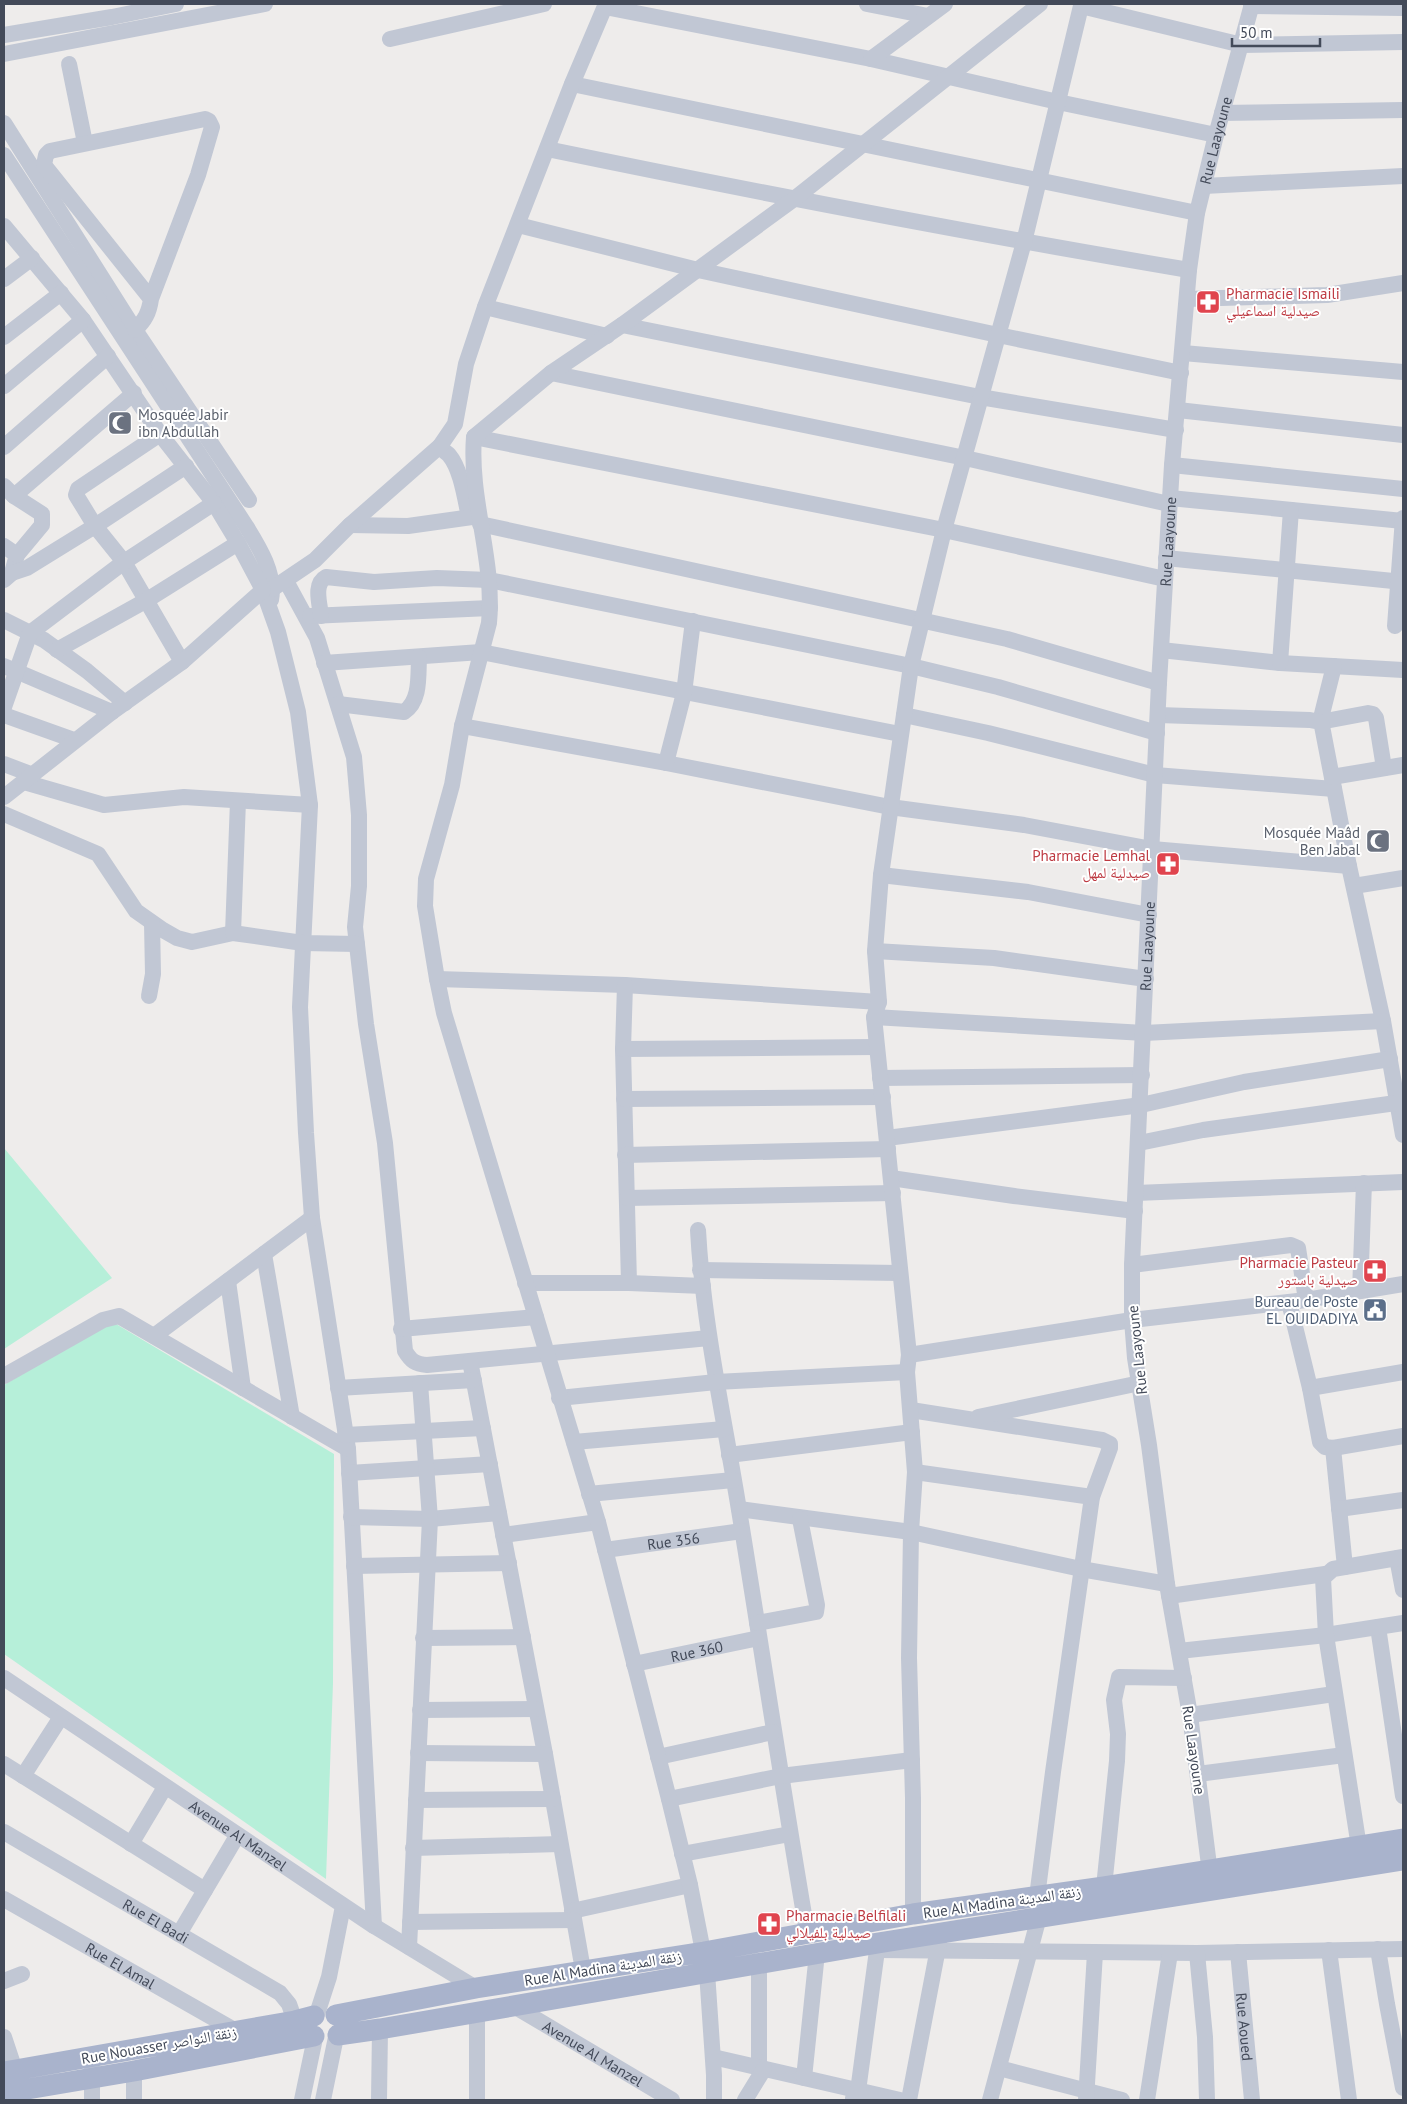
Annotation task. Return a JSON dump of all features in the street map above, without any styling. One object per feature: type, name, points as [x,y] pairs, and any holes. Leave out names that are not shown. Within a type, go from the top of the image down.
[{"type":"main road","name":"Rue Al Madina زنقة المدينة","points":[[322,2025],[476,1988],[704,1952],[913,1914],[1038,1907],[1211,1880],[1403,1839]]},
{"type":"main road","name":"Rue Al Madina زنقة المدينة","points":[[322,2025],[380,2029],[847,1948],[939,1942],[1038,1907],[1104,1887],[1211,1880],[1403,1860]]},
{"type":"main road","name":"Rue Nouasser زنقة النواصر","points":[[4,2093],[92,2068],[236,2032],[322,2025]]},
{"type":"main road","name":"Rue Nouasser زنقة النواصر","points":[[10,2071],[92,2068],[134,2071],[322,2025]]},
{"type":"street","points":[[4,35],[111,10],[176,4]]},
{"type":"street","points":[[4,54],[265,4]]},
{"type":"street","points":[[390,39],[544,4]]},
{"type":"street","points":[[867,4],[928,16]]},
{"type":"street","points":[[871,58],[945,4]]},
{"type":"street","points":[[714,2100],[707,1972],[690,1885],[598,1522],[444,1013],[436,978],[425,906],[426,878],[452,785],[462,726],[486,638],[490,608],[488,580],[476,519],[473,475],[474,437],[551,373],[607,336],[794,200],[1040,4]]},
{"type":"street","points":[[4,797],[74,740],[182,662],[267,590],[286,581],[315,560],[350,524],[440,446],[455,424],[466,364],[484,307],[605,5],[871,58],[1058,102],[1216,135]]},
{"type":"street","points":[[913,1914],[909,1658],[911,1532],[915,1472],[908,1363],[892,1186],[876,1048],[875,951],[881,875],[911,666],[944,530],[1024,242],[1037,180],[1058,102],[1074,5],[1242,45],[1403,42]]},
{"type":"street","points":[[1251,5],[1403,8]]},
{"type":"street","name":"Rue Laayoune","points":[[1211,1880],[1190,1715],[1168,1590],[1150,1445],[1140,1383],[1132,1320],[1132,1265],[1141,1105],[1158,683],[1172,465],[1189,270],[1204,186],[1251,5]]},
{"type":"street","points":[[69,64],[85,143]]},
{"type":"street","points":[[572,84],[1198,213]]},
{"type":"street","points":[[1222,113],[1403,110]]},
{"type":"street","points":[[136,330],[144,322],[150,311],[151,299],[198,175],[212,127],[209,121],[205,119],[85,143],[50,151],[46,155],[44,165],[151,299]]},
{"type":"street","points":[[4,123],[136,330],[249,500]]},
{"type":"street","points":[[547,149],[794,200],[1189,270]]},
{"type":"street","points":[[4,155],[246,526],[265,561],[269,607],[278,632],[298,712],[310,805],[300,1007],[306,1133],[312,1218],[349,1473],[374,1926]]},
{"type":"street","points":[[1204,186],[1403,176]]},
{"type":"street","points":[[518,225],[698,270],[998,336],[1181,373]]},
{"type":"street","points":[[4,226],[83,320],[160,434],[214,504],[267,590]]},
{"type":"street","points":[[4,279],[32,258]]},
{"type":"street","points":[[1187,299],[1327,295],[1403,283]]},
{"type":"street","points":[[4,337],[61,293]]},
{"type":"street","points":[[484,307],[607,336]]},
{"type":"street","points":[[4,386],[83,320]]},
{"type":"street","points":[[622,325],[980,397],[1176,430]]},
{"type":"street","points":[[1182,354],[1403,372]]},
{"type":"street","points":[[4,447],[108,356]]},
{"type":"street","points":[[551,373],[1170,501],[1403,520],[1400,582],[1395,626]]},
{"type":"street","points":[[134,393],[9,491],[42,514],[42,525],[10,550],[8,577],[28,568],[186,466]]},
{"type":"street","points":[[1178,410],[1403,435]]},
{"type":"street","points":[[160,434],[78,489],[76,495],[95,526],[124,562],[182,662]]},
{"type":"street","points":[[474,437],[944,530],[1165,579]]},
{"type":"street","points":[[440,446],[449,455],[454,465],[476,519]]},
{"type":"street","points":[[1172,465],[1403,489]]},
{"type":"street","points":[[4,707],[10,669],[30,633],[124,562],[214,504]]},
{"type":"street","points":[[1280,663],[1291,510]]},
{"type":"street","points":[[350,524],[408,526],[476,519],[922,621],[1007,638],[1158,683]]},
{"type":"street","points":[[58,650],[147,600],[238,543]]},
{"type":"street","points":[[1166,558],[1286,572],[1400,582]]},
{"type":"street","points":[[315,560],[326,577]]},
{"type":"street","points":[[710,1338],[470,1361],[418,1364],[412,1361],[405,1350],[385,1143],[366,1024],[355,927],[359,886],[359,815],[354,757],[324,663],[313,616],[318,588],[322,579],[326,577],[347,578],[374,582],[437,578],[488,580],[911,666],[998,687],[1157,734]]},
{"type":"street","points":[[286,581],[313,616]]},
{"type":"street","points":[[313,616],[490,608]]},
{"type":"street","points":[[4,620],[58,650],[118,708]]},
{"type":"street","points":[[666,763],[684,693],[693,621]]},
{"type":"street","points":[[1160,650],[1280,663],[1403,670]]},
{"type":"street","points":[[324,663],[481,652],[900,734]]},
{"type":"street","points":[[338,704],[404,712],[414,704],[419,657]]},
{"type":"street","points":[[1334,666],[1320,722],[1323,728],[1400,1102],[1403,1135]]},
{"type":"street","points":[[10,669],[118,708]]},
{"type":"street","points":[[1158,716],[1300,719],[1320,722],[1368,713],[1376,718],[1384,768]]},
{"type":"street","points":[[4,715],[74,740]]},
{"type":"street","points":[[904,715],[988,733],[1155,775],[1333,783],[1384,768],[1403,765]]},
{"type":"street","points":[[462,726],[666,763],[890,807],[1024,825],[1152,849],[1350,866]]},
{"type":"street","points":[[4,764],[29,778],[104,805],[184,797],[310,805]]},
{"type":"street","points":[[233,933],[238,801]]},
{"type":"street","points":[[4,814],[98,854],[136,910],[152,923],[177,938],[192,942],[233,933],[303,943],[357,944]]},
{"type":"street","points":[[881,875],[1028,892],[1149,915]]},
{"type":"street","points":[[1354,886],[1403,878]]},
{"type":"street","points":[[149,996],[153,974],[152,923]]},
{"type":"street","points":[[875,951],[994,958],[1146,979]]},
{"type":"street","points":[[436,978],[625,985],[1144,1034],[1383,1021]]},
{"type":"street","points":[[625,985],[623,1049],[628,1283]]},
{"type":"street","points":[[623,1049],[876,1048]]},
{"type":"street","points":[[625,1155],[887,1143],[1141,1105],[1244,1082],[1390,1059]]},
{"type":"street","points":[[880,1078],[1142,1075]]},
{"type":"street","points":[[624,1099],[883,1098]]},
{"type":"street","points":[[1139,1143],[1212,1128],[1400,1102]]},
{"type":"street","points":[[1136,1193],[1403,1182]]},
{"type":"street","points":[[1360,1291],[1364,1183]]},
{"type":"street","points":[[627,1198],[892,1186],[1135,1211]]},
{"type":"street","points":[[154,1336],[312,1218]]},
{"type":"street","points":[[698,1230],[700,1270],[716,1382],[739,1509],[806,1932]]},
{"type":"street","points":[[1132,1265],[1291,1244],[1298,1248],[1298,1301],[1310,1388],[1320,1442],[1325,1446],[1333,1448],[1403,1436]]},
{"type":"street","points":[[264,1254],[292,1416]]},
{"type":"street","points":[[700,1270],[900,1273]]},
{"type":"street","points":[[228,1281],[242,1388]]},
{"type":"street","points":[[525,1283],[628,1283],[703,1286]]},
{"type":"street","points":[[560,1398],[908,1363],[1132,1320],[1298,1301],[1360,1291],[1403,1288]]},
{"type":"street","points":[[4,1376],[112,1317],[119,1316],[292,1416],[346,1442],[423,1431],[483,1428]]},
{"type":"street","points":[[402,1329],[536,1317]]},
{"type":"street","points":[[470,1361],[545,1754],[582,1970]]},
{"type":"street","points":[[1310,1388],[1403,1372]]},
{"type":"street","points":[[338,1388],[474,1380]]},
{"type":"street","points":[[409,1947],[430,1518],[420,1383]]},
{"type":"street","points":[[967,1419],[1140,1383]]},
{"type":"street","points":[[911,1410],[1107,1442],[1110,1448],[1092,1497],[1081,1569],[1038,1907],[1030,1953],[990,2100]]},
{"type":"street","points":[[574,1442],[724,1429]]},
{"type":"street","points":[[729,1455],[912,1432]]},
{"type":"street","points":[[1333,1448],[1345,1567]]},
{"type":"street","points":[[349,1473],[490,1464]]},
{"type":"street","points":[[915,1472],[1092,1497]]},
{"type":"street","points":[[590,1494],[734,1480]]},
{"type":"street","points":[[1339,1509],[1403,1500]]},
{"type":"street","points":[[739,1509],[800,1519],[911,1532],[1168,1590],[1325,1574],[1333,1569],[1400,1558],[1403,1590]]},
{"type":"street","points":[[351,1517],[430,1518],[499,1513]]},
{"type":"street","name":"Rue 360","points":[[634,1664],[758,1631],[816,1612],[817,1605],[800,1519]]},
{"type":"street","points":[[503,1535],[598,1522]]},
{"type":"street","name":"Rue 356","points":[[605,1550],[742,1531]]},
{"type":"street","points":[[354,1566],[509,1563]]},
{"type":"street","points":[[1325,1574],[1323,1578],[1326,1635],[1360,1847]]},
{"type":"street","points":[[1179,1651],[1326,1635],[1403,1623]]},
{"type":"street","points":[[1378,1627],[1399,1736],[1403,1796]]},
{"type":"street","points":[[424,1638],[523,1637]]},
{"type":"street","name":"Avenue Al Manzel","points":[[4,1678],[343,1906],[476,1988]]},
{"type":"street","points":[[1104,1887],[1117,1761],[1118,1734],[1114,1700],[1119,1678],[1184,1678]]},
{"type":"street","points":[[1190,1715],[1334,1694]]},
{"type":"street","points":[[420,1710],[536,1709]]},
{"type":"street","points":[[23,1776],[61,1717]]},
{"type":"street","points":[[658,1757],[773,1732]]},
{"type":"street","points":[[418,1753],[545,1754]]},
{"type":"street","points":[[1198,1774],[1344,1755]]},
{"type":"street","points":[[669,1799],[781,1776],[912,1760]]},
{"type":"street","points":[[4,1764],[205,1890]]},
{"type":"street","points":[[131,1844],[166,1788]]},
{"type":"street","points":[[416,1800],[553,1799]]},
{"type":"street","name":"Rue El Badi","points":[[4,1832],[280,1993],[288,2004],[322,2025]]},
{"type":"street","points":[[682,1854],[790,1834]]},
{"type":"street","points":[[178,1934],[237,1836]]},
{"type":"street","points":[[413,1848],[560,1844]]},
{"type":"street","points":[[410,1922],[573,1916],[690,1885]]},
{"type":"street","name":"Rue El Amal","points":[[4,1899],[236,2032]]},
{"type":"street","points":[[302,2100],[322,2025],[343,1906]]},
{"type":"street","points":[[909,2100],[939,1942],[1030,1953],[1197,1953],[1403,1949]]},
{"type":"street","points":[[855,2095],[878,1946]]},
{"type":"street","points":[[1378,1949],[1386,2004],[1403,2088]]},
{"type":"street","points":[[1329,1950],[1349,2100]]},
{"type":"street","name":"Rue Aoued","points":[[1238,1952],[1252,2100]]},
{"type":"street","points":[[1087,2096],[1095,1953]]},
{"type":"street","points":[[1147,2100],[1170,1953]]},
{"type":"street","points":[[1197,1953],[1205,2046],[1207,2100]]},
{"type":"street","points":[[804,2078],[817,1954]]},
{"type":"street","points":[[745,2100],[762,2069],[758,1963]]},
{"type":"street","points":[[4,1981],[22,1974]]},
{"type":"street","name":"Avenue Al Manzel","points":[[514,2006],[669,2099]]},
{"type":"street","points":[[477,2012],[477,2100]]},
{"type":"street","points":[[322,2025],[323,2100]]},
{"type":"street","points":[[379,2100],[380,2029]]},
{"type":"street","points":[[4,2036],[10,2071]]},
{"type":"street","points":[[713,2058],[804,2078],[855,2095],[900,2100]]},
{"type":"street","points":[[92,2068],[92,2100]]},
{"type":"street","points":[[999,2068],[1087,2096],[1122,2100]]},
{"type":"street","points":[[134,2071],[134,2100]]},
{"type":"green space","points":[[4,1148],[112,1278],[4,1349]]},
{"type":"green space","points":[[111,1321],[334,1454],[333,1683],[326,1879],[4,1654],[4,1385]]},
{"type":"place","name":"Pharmacie Ismaili صيدلية اسماعيلي","points":[[1208,302]]},
{"type":"place","name":"Mosquée Jabir ibn Abdullah","points":[[120,423]]},
{"type":"place","name":"Mosquée Maâd Ben Jabal","points":[[1378,841]]},
{"type":"place","name":"Pharmacie Lemhal صيدلية لمهل","points":[[1168,864]]},
{"type":"place","name":"Pharmacie Pasteur صيدلية باستور","points":[[1375,1271]]},
{"type":"place","name":"Bureau de Poste EL OUIDADIYA","points":[[1375,1310]]},
{"type":"place","name":"Pharmacie Belfilali صيدلية بلفيلالي","points":[[769,1924]]}]
